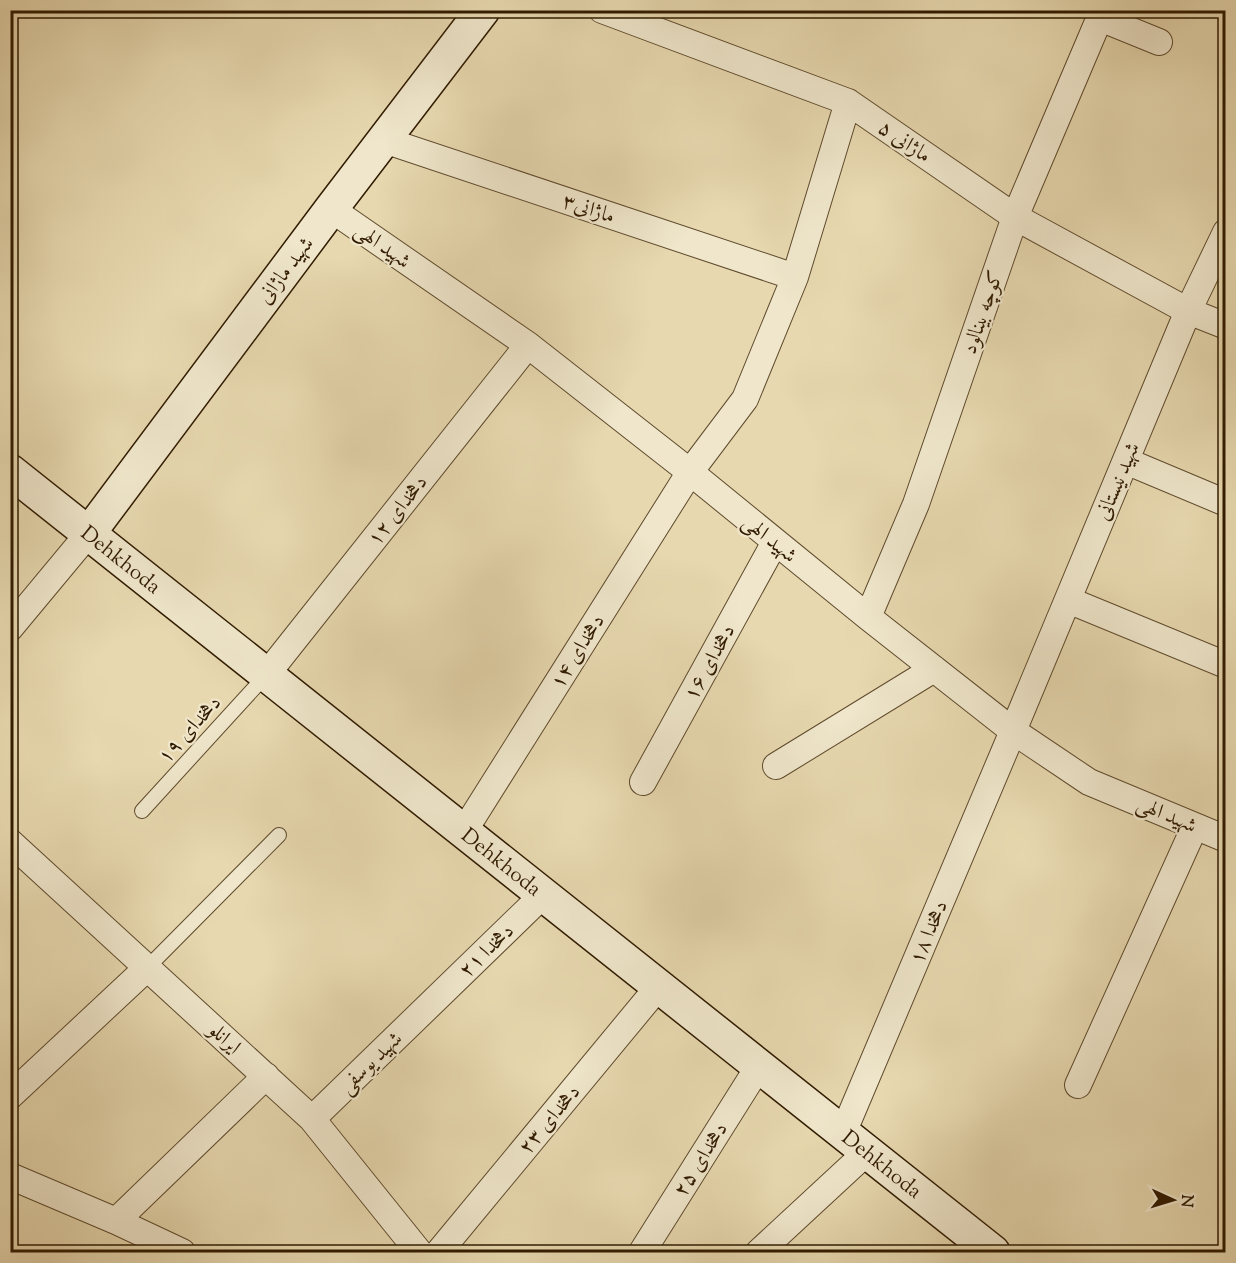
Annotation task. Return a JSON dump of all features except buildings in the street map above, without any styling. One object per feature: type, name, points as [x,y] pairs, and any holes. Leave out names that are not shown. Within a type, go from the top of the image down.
[{"type":"street","name":"شهید ماژانی","points":[[89,532],[483,10]]},
{"type":"street","name":"۵ ماژانی","points":[[602,10],[848,102],[1015,217],[1188,311],[1226,326]]},
{"type":"street","points":[[1101,14],[1159,42]]},
{"type":"street","name":"کوچه بینالود","points":[[868,617],[916,504],[1015,217],[1101,14]]},
{"type":"street","name":"دهخدای ۱۴","points":[[464,831],[690,472],[745,399],[795,277],[848,102]]},
{"type":"street","name":"ماژانی۳","points":[[384,140],[795,277]]},
{"type":"street","name":"شهید الهی","points":[[331,209],[528,345],[1013,731],[1089,782],[1226,839]]},
{"type":"street","name":"شهید نیستانی","points":[[1013,731],[1188,311],[1226,232]]},
{"type":"street","name":"دهخدای ۱۲","points":[[267,674],[528,345]]},
{"type":"street","points":[[1126,461],[1226,503]]},
{"type":"street","name":"Dehkhoda","points":[[10,471],[993,1252]]},
{"type":"street","points":[[10,628],[89,532]]},
{"type":"street","name":"دهخدای ۱۶","points":[[643,782],[775,542]]},
{"type":"street","points":[[1068,600],[1226,665]]},
{"type":"street","points":[[776,766],[934,669]]},
{"type":"street","name":"دهخدا ۱۸","points":[[855,1143],[1013,731]]},
{"type":"street","points":[[1078,1085],[1195,826]]},
{"type":"street","name":"ایرانلو","points":[[10,843],[312,1119],[419,1252]]},
{"type":"street","name":"دهخدا ۲۱","points":[[428,1006],[544,894]]},
{"type":"street","points":[[10,1096],[147,968]]},
{"type":"street","name":"دهخدای ۲۳","points":[[440,1252],[659,986]]},
{"type":"street","name":"شهید یوسفی","points":[[312,1119],[428,1006]]},
{"type":"street","name":"دهخدای ۲۵","points":[[642,1252],[759,1066]]},
{"type":"street","points":[[116,1221],[266,1076]]},
{"type":"street","points":[[759,1252],[855,1143]]},
{"type":"street","points":[[10,1176],[116,1221],[175,1251]]},
{"type":"lane","name":"دهخدای ۱۹","points":[[142,811],[267,674]]},
{"type":"lane","points":[[147,968],[279,835]]}]
